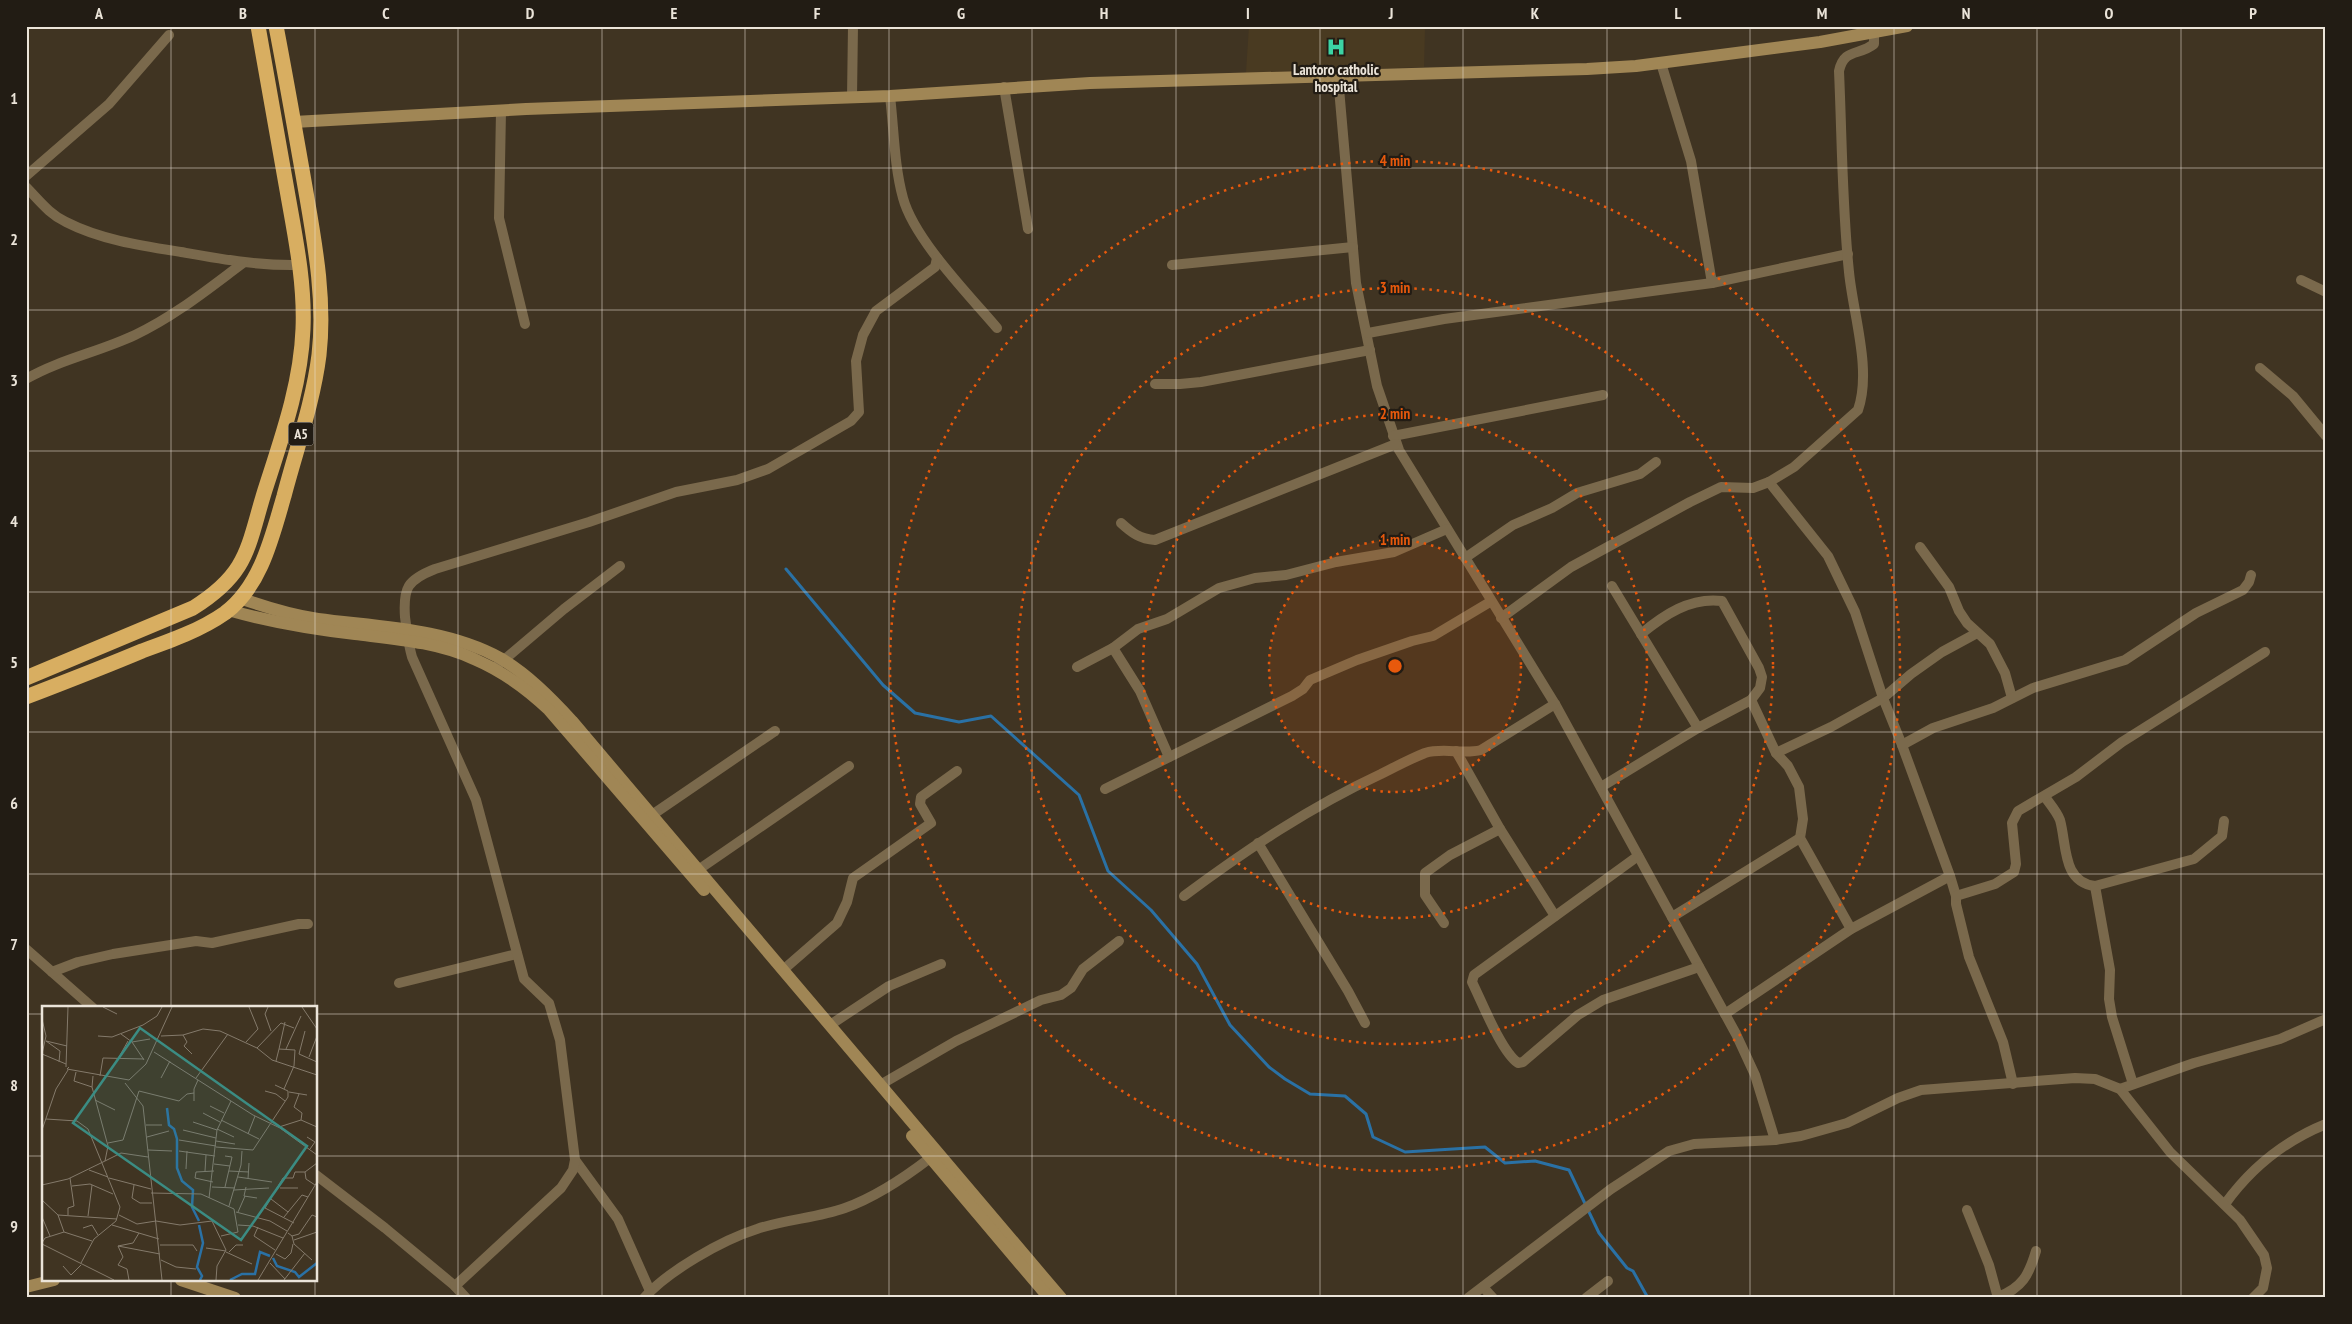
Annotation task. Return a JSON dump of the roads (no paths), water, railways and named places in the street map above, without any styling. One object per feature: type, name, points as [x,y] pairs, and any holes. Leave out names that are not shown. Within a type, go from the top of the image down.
[{"type":"highway","name":"A5","points":[[26,678],[193,608],[214,595],[228,582],[239,568],[246,553],[289,414],[297,378],[303,329],[303,293],[299,265],[258,26]]},
{"type":"highway","name":"A5","points":[[26,697],[166,642],[212,620],[228,610],[240,598],[256,576],[277,521],[313,389],[319,354],[319,276],[276,26]]},
{"type":"highway","points":[[77,658],[83,675]]},
{"type":"street","points":[[852,97],[853,26]]},
{"type":"street","points":[[294,122],[501,111],[890,96],[1004,87],[1587,69],[1661,63],[1907,26]]},
{"type":"street","points":[[1501,618],[1571,566],[1690,502],[1721,487],[1753,488],[1769,482],[1794,468],[1858,410],[1863,397],[1861,359],[1848,254],[1839,71],[1841,61],[1848,55],[1867,49],[1874,44],[1874,30]]},
{"type":"street","points":[[26,176],[109,104],[169,35]]},
{"type":"street","points":[[1661,63],[1691,161],[1712,283]]},
{"type":"street","points":[[1338,77],[1356,283],[1368,333],[1377,386],[1395,440],[1409,470],[1448,529],[1490,602],[1556,704],[1725,1014],[1755,1075],[1775,1140]]},
{"type":"street","points":[[1004,87],[1028,229]]},
{"type":"street","points":[[890,96],[903,200],[909,214],[937,258],[997,328]]},
{"type":"street","points":[[501,111],[499,218],[525,324]]},
{"type":"street","points":[[26,187],[40,203],[57,217],[76,226],[139,245],[243,263],[299,265]]},
{"type":"street","points":[[1172,265],[1352,247]]},
{"type":"street","points":[[1368,333],[1444,319],[1712,283],[1848,254]]},
{"type":"street","points":[[456,1286],[561,1188],[573,1170],[575,1160],[560,1040],[549,1003],[524,979],[478,805],[406,635],[404,595],[413,580],[423,574],[589,522],[676,492],[737,480],[768,470],[851,421],[859,412],[856,361],[863,335],[876,311],[935,267],[937,258]]},
{"type":"street","points":[[26,380],[66,359],[100,349],[134,335],[172,315],[243,263]]},
{"type":"street","points":[[2301,280],[2326,292]]},
{"type":"street","points":[[1155,384],[1201,382],[1370,350]]},
{"type":"street","points":[[2260,368],[2293,396],[2326,436]]},
{"type":"street","points":[[1121,523],[1133,534],[1144,539],[1155,540],[1395,440],[1603,395]]},
{"type":"street","points":[[1465,558],[1513,525],[1552,508],[1577,493],[1629,479],[1640,474],[1656,462]]},
{"type":"street","points":[[1769,482],[1828,556],[1855,612],[1883,698],[1950,876],[1969,957],[2003,1042],[2013,1084]]},
{"type":"street","points":[[1077,667],[1113,648],[1138,629],[1167,619],[1219,588],[1255,578],[1286,575],[1336,562],[1394,552],[1448,529]]},
{"type":"street","points":[[1920,547],[1949,587],[1959,611],[1967,623],[1990,644],[2005,673],[2012,698]]},
{"type":"street","points":[[499,665],[564,609],[620,566]]},
{"type":"street","points":[[1902,745],[1933,728],[1993,708],[2034,688],[2124,660],[2196,612],[2243,590],[2252,575]]},
{"type":"street","points":[[1612,586],[1698,728]]},
{"type":"street","points":[[240,598],[265,607],[316,619],[406,635]]},
{"type":"street","points":[[1601,786],[1698,728],[1751,700],[1760,688],[1762,677],[1722,601],[1713,600],[1677,608],[1640,634]]},
{"type":"street","points":[[1105,789],[1292,696],[1302,690],[1310,680],[1357,660],[1412,641],[1433,636],[1490,602]]},
{"type":"street","points":[[228,610],[307,628],[445,638],[540,688],[555,702],[652,815],[1062,1298]]},
{"type":"street","points":[[1776,753],[1832,727],[1883,698],[1911,674],[1942,652],[1977,633]]},
{"type":"street","points":[[1113,648],[1140,691],[1169,757]]},
{"type":"street","points":[[1956,896],[1995,884],[2014,872],[2016,864],[2012,823],[2018,812],[2076,777],[2122,742],[2265,652]]},
{"type":"street","points":[[499,665],[566,728],[1049,1298]]},
{"type":"street","points":[[1751,700],[1776,753],[1788,766],[1798,787],[1803,820],[1800,838],[1851,929]]},
{"type":"street","points":[[1184,896],[1258,843],[1342,792],[1426,753],[1442,749],[1468,753],[1481,750],[1556,704]]},
{"type":"street","points":[[652,815],[775,732]]},
{"type":"street","points":[[1456,751],[1500,829],[1555,916]]},
{"type":"street","points":[[698,870],[849,766]]},
{"type":"street","points":[[783,970],[837,923],[847,902],[853,878],[931,823],[920,804],[921,797],[957,771]]},
{"type":"street","points":[[2045,797],[2059,818],[2070,868],[2076,878],[2084,885],[2095,886],[2194,859],[2222,836],[2224,821]]},
{"type":"street","points":[[1444,922],[1425,895],[1426,873],[1450,855],[1500,829]]},
{"type":"street","points":[[1672,917],[1800,838]]},
{"type":"street","points":[[1258,843],[1365,1022]]},
{"type":"street","points":[[1638,856],[1474,974],[1472,982],[1501,1040],[1518,1063],[1523,1062],[1578,1015],[1603,1000],[1699,967]]},
{"type":"street","points":[[1725,1014],[1851,929],[1950,876]]},
{"type":"street","points":[[2095,886],[2110,970],[2109,1000],[2112,1017],[2133,1084]]},
{"type":"street","points":[[52,972],[78,962],[113,954],[196,941],[212,943],[299,924],[308,924]]},
{"type":"street","points":[[880,1085],[956,1041],[1041,1000],[1061,995],[1071,988],[1083,969],[1119,941]]},
{"type":"street","points":[[26,949],[91,1006]]},
{"type":"street","points":[[399,983],[517,954]]},
{"type":"street","points":[[830,1025],[889,986],[941,964]]},
{"type":"street","points":[[2120,1089],[2194,1063],[2280,1039],[2326,1019]]},
{"type":"street","points":[[1468,1298],[1611,1190],[1658,1158],[1680,1147],[1708,1142],[1775,1140],[1800,1136],[1847,1123],[1898,1098],[1921,1090],[2075,1078],[2095,1079],[2120,1089],[2170,1152],[2240,1220],[2264,1255],[2267,1268],[2262,1288],[2253,1298]]},
{"type":"street","points":[[2225,1204],[2240,1182],[2268,1156],[2326,1124]]},
{"type":"street","points":[[575,1160],[618,1219],[647,1295],[700,1256],[727,1241],[756,1229],[847,1207],[907,1176],[930,1158]]},
{"type":"street","points":[[318,1177],[456,1286],[466,1298]]},
{"type":"street","points":[[1967,1210],[1988,1265],[1998,1298],[2018,1288],[2026,1279],[2036,1251]]},
{"type":"street","points":[[1586,1298],[1608,1281]]},
{"type":"street","points":[[26,1287],[46,1282]]},
{"type":"street","points":[[187,1282],[235,1298]]},
{"type":"street","points":[[1483,1287],[1493,1298]]},
{"type":"waterway","points":[[786,569],[883,685],[915,713],[959,722],[991,716],[1079,795],[1108,871],[1151,910],[1197,964],[1230,1025],[1269,1067],[1310,1094],[1345,1096],[1366,1114],[1373,1137],[1405,1152],[1485,1147],[1505,1163],[1535,1161],[1569,1170],[1599,1233],[1627,1268],[1633,1271],[1648,1298]]},
{"type":"place","name":"Lantoro catholic hospital","points":[[1336,47]]}]
